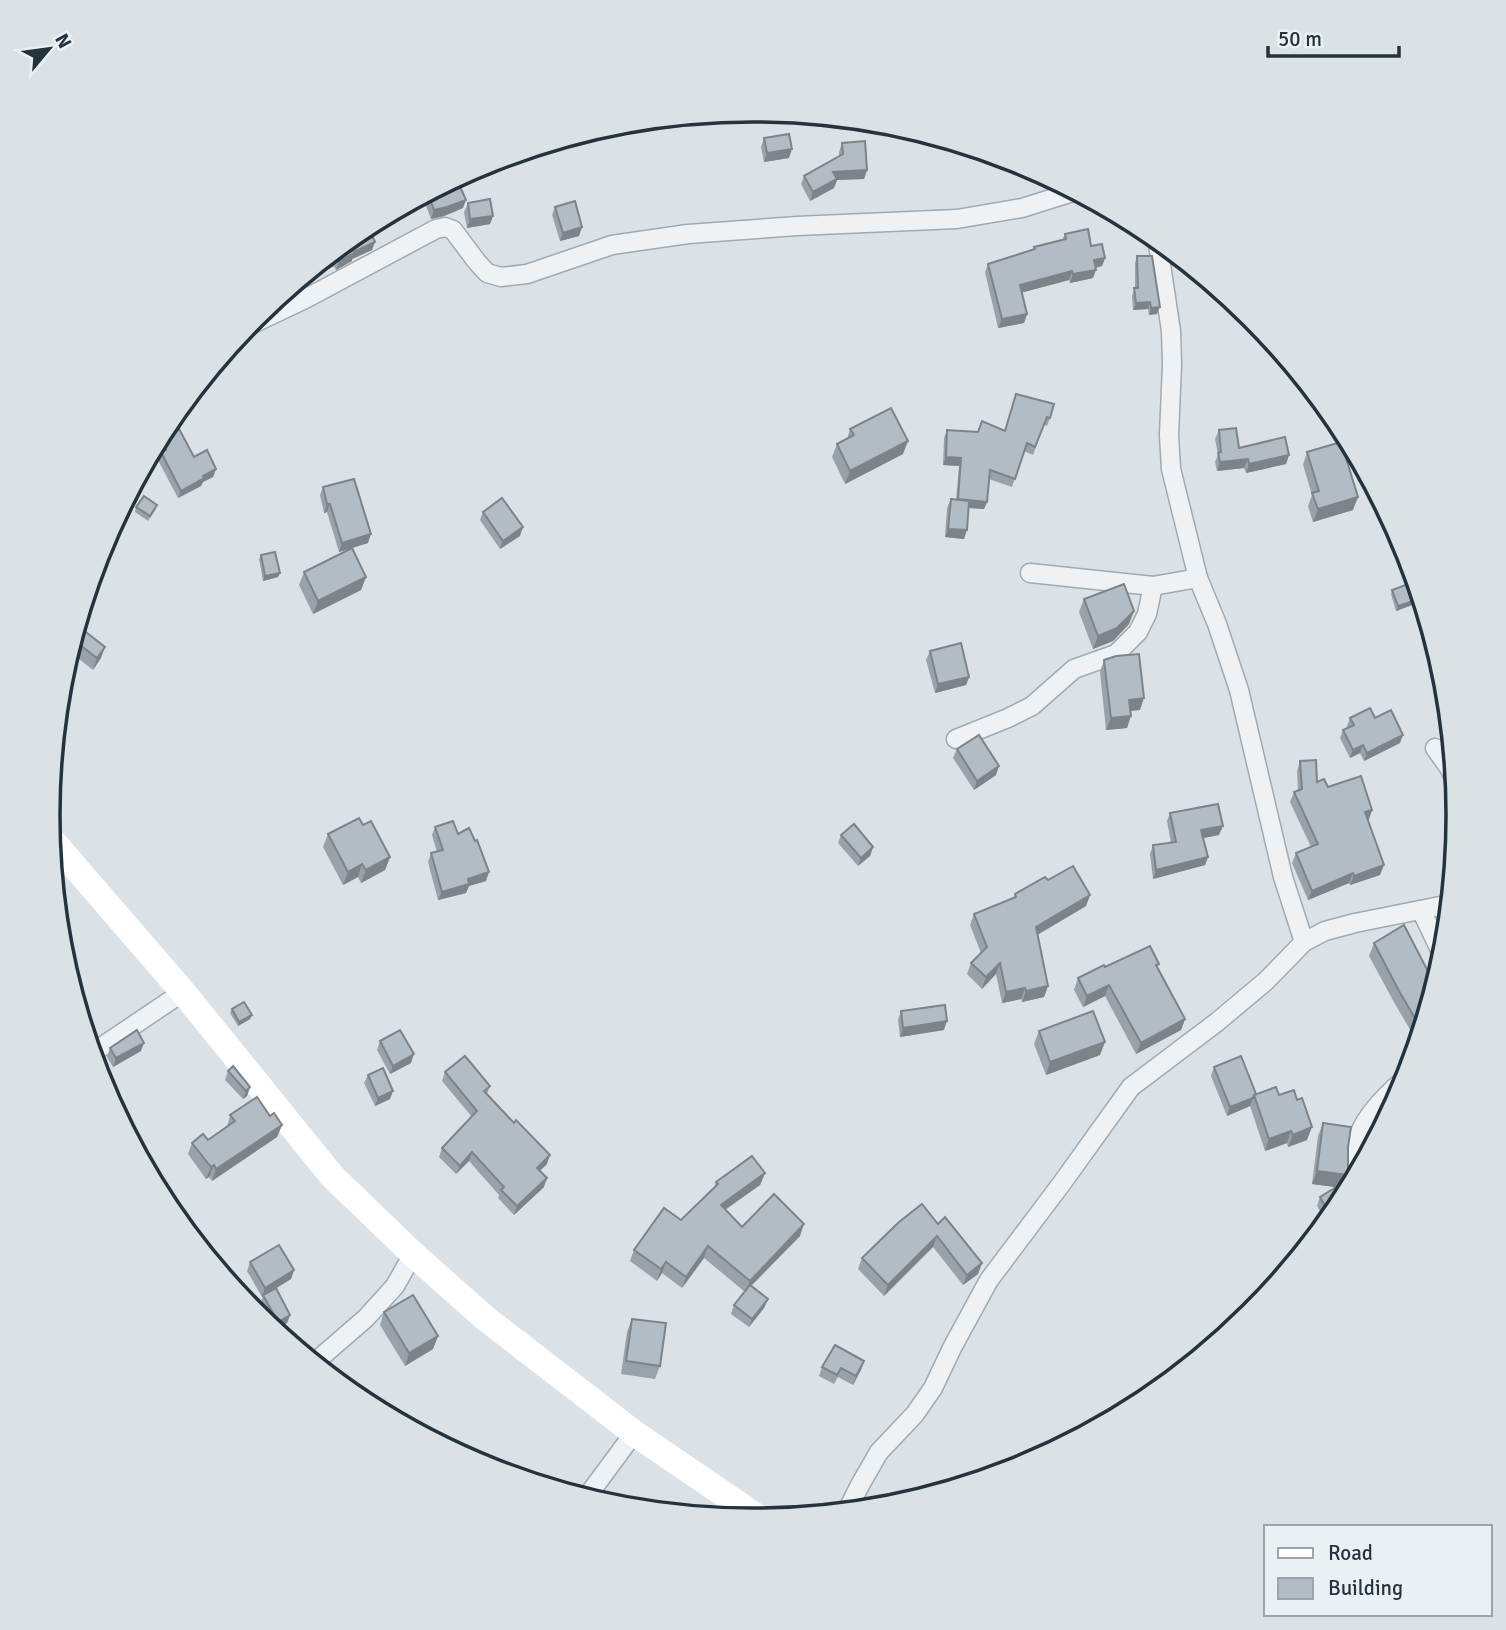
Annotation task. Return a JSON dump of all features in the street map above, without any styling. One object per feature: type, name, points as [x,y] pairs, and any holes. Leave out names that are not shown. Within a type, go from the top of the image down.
[{"type":"street","points":[[276,313],[436,229],[445,227],[453,230],[487,273],[501,277],[527,274],[612,245],[688,234],[957,219],[1022,208],[1064,195]]},
{"type":"street","points":[[1159,254],[1171,331],[1171,469],[1198,578],[1239,690],[1283,877],[1304,942]]},
{"type":"street","points":[[1030,573],[1153,586],[1198,578]]},
{"type":"street","points":[[956,739],[1032,706],[1074,669],[1116,654],[1138,632],[1153,586]]},
{"type":"street","points":[[1435,748],[1444,761]]},
{"type":"street","points":[[61,850],[183,992],[332,1176],[413,1254],[485,1318],[634,1433],[744,1508]]},
{"type":"street","points":[[852,1502],[879,1452],[915,1414],[933,1388],[989,1280],[1131,1087],[1266,981],[1304,942],[1325,931],[1355,923],[1441,906]]},
{"type":"street","points":[[1422,910],[1435,939]]},
{"type":"street","points":[[100,1049],[183,992]]},
{"type":"street","points":[[1354,1162],[1357,1139],[1364,1124],[1389,1091]]},
{"type":"street","points":[[321,1357],[366,1318],[388,1294],[413,1254]]},
{"type":"street","points":[[592,1489],[634,1433]]},
{"type":"building","points":[[789,134],[792,149],[767,153],[764,138]]},
{"type":"building","points":[[865,141],[867,170],[833,172],[837,179],[813,192],[804,176],[843,154],[842,143]]},
{"type":"building","points":[[460,187],[466,200],[434,210],[431,201]]},
{"type":"building","points":[[490,199],[493,216],[470,219],[468,203]]},
{"type":"building","points":[[575,201],[582,227],[563,233],[555,207]]},
{"type":"building","points":[[1088,229],[1091,246],[1102,244],[1105,258],[1094,260],[1096,270],[1073,274],[1072,271],[1020,285],[1027,314],[1002,319],[988,264],[1035,249],[1034,247],[1066,239],[1065,234]]},
{"type":"building","points":[[372,236],[375,242],[339,262],[338,260]]},
{"type":"building","points":[[1137,256],[1152,256],[1160,307],[1151,308],[1150,302],[1136,303],[1134,288],[1138,288]]},
{"type":"building","points":[[1016,394],[1054,404],[1035,447],[1027,443],[1015,479],[990,470],[987,502],[958,499],[961,458],[946,457],[947,430],[978,432],[982,421],[1005,431]]},
{"type":"building","points":[[891,408],[908,441],[850,471],[837,444],[854,435],[850,429]]},
{"type":"building","points":[[178,427],[194,457],[207,450],[216,469],[181,491],[161,453],[166,450],[165,448]]},
{"type":"building","points":[[1236,428],[1239,448],[1285,437],[1289,455],[1249,464],[1248,459],[1220,462],[1219,430]]},
{"type":"building","points":[[1338,443],[1344,453],[1358,497],[1318,509],[1312,493],[1319,491],[1307,452]]},
{"type":"building","points":[[354,479],[371,534],[342,543],[323,487]]},
{"type":"building","points":[[144,496],[157,505],[150,516],[136,507]]},
{"type":"building","points":[[502,498],[523,527],[503,541],[483,512]]},
{"type":"building","points":[[951,499],[969,501],[967,530],[948,529]]},
{"type":"building","points":[[352,548],[366,577],[318,601],[304,572]]},
{"type":"building","points":[[275,552],[280,573],[265,576],[261,555]]},
{"type":"building","points":[[1124,584],[1134,611],[1117,628],[1098,636],[1084,599]]},
{"type":"building","points":[[1407,584],[1413,601],[1398,606],[1392,590]]},
{"type":"building","points":[[85,631],[105,647],[97,658],[81,646]]},
{"type":"building","points":[[961,643],[969,677],[938,684],[930,651]]},
{"type":"building","points":[[1139,654],[1144,698],[1129,700],[1131,716],[1111,718],[1104,660]]},
{"type":"building","points":[[1370,708],[1375,718],[1391,710],[1403,735],[1367,753],[1363,745],[1353,750],[1343,730],[1354,725],[1350,718]]},
{"type":"building","points":[[979,735],[999,766],[977,781],[957,749]]},
{"type":"building","points":[[1316,760],[1317,782],[1324,779],[1328,787],[1361,776],[1372,810],[1365,812],[1384,865],[1354,876],[1353,873],[1312,891],[1296,853],[1318,844],[1294,792],[1302,789],[1300,761]]},
{"type":"building","points":[[1218,804],[1223,826],[1201,830],[1208,857],[1156,870],[1153,845],[1176,842],[1170,813]]},
{"type":"building","points":[[359,818],[363,825],[371,821],[390,857],[366,870],[362,864],[348,872],[328,834]]},
{"type":"building","points":[[453,821],[458,834],[469,828],[475,841],[477,840],[489,872],[468,879],[469,884],[442,892],[431,853],[443,850],[435,827]]},
{"type":"building","points":[[854,824],[873,847],[861,858],[841,835]]},
{"type":"building","points":[[1073,866],[1090,895],[1036,927],[1048,986],[1006,992],[1000,963],[986,977],[971,963],[987,947],[974,914],[1016,897],[1015,894],[1045,877],[1048,880]]},
{"type":"building","points":[[1404,925],[1428,972],[1416,1019],[1399,991],[1374,943]]},
{"type":"building","points":[[1150,946],[1159,964],[1156,965],[1185,1019],[1141,1043],[1109,985],[1087,996],[1078,978]]},
{"type":"building","points":[[244,1002],[252,1015],[239,1022],[232,1009]]},
{"type":"building","points":[[945,1005],[947,1021],[903,1028],[901,1011]]},
{"type":"building","points":[[1093,1011],[1105,1042],[1050,1062],[1039,1031]]},
{"type":"building","points":[[137,1030],[144,1043],[116,1058],[110,1048]]},
{"type":"building","points":[[400,1030],[414,1054],[393,1066],[380,1041]]},
{"type":"building","points":[[465,1056],[490,1086],[484,1091],[550,1155],[537,1168],[547,1178],[517,1206],[501,1190],[504,1187],[472,1152],[460,1166],[442,1148],[477,1111],[445,1072]]},
{"type":"building","points":[[1241,1056],[1256,1094],[1253,1098],[1230,1107],[1214,1067]]},
{"type":"building","points":[[233,1066],[250,1087],[246,1091],[228,1071]]},
{"type":"building","points":[[383,1068],[393,1091],[378,1098],[368,1075]]},
{"type":"building","points":[[1276,1087],[1279,1095],[1294,1090],[1297,1100],[1302,1098],[1312,1127],[1293,1135],[1291,1131],[1269,1139],[1254,1095]]},
{"type":"building","points":[[257,1097],[270,1116],[274,1113],[282,1125],[216,1169],[214,1165],[211,1167],[192,1143],[203,1134],[208,1140],[235,1121],[230,1115]]},
{"type":"building","points":[[1323,1123],[1351,1127],[1346,1175],[1317,1171]]},
{"type":"building","points":[[752,1156],[765,1173],[721,1205],[742,1227],[774,1194],[804,1224],[750,1281],[708,1246],[686,1277],[666,1262],[661,1269],[634,1250],[664,1208],[681,1220],[718,1184],[716,1182]]},
{"type":"building","points":[[1339,1185],[1325,1206],[1320,1197]]},
{"type":"building","points":[[922,1204],[938,1224],[945,1217],[982,1263],[967,1275],[937,1236],[888,1285],[862,1258]]},
{"type":"building","points":[[279,1245],[294,1270],[265,1288],[250,1262]]},
{"type":"building","points":[[750,1285],[768,1299],[752,1319],[734,1305]]},
{"type":"building","points":[[276,1288],[290,1315],[280,1321],[263,1295]]},
{"type":"building","points":[[413,1295],[438,1336],[409,1353],[384,1312]]},
{"type":"building","points":[[632,1319],[666,1323],[660,1366],[626,1361]]},
{"type":"building","points":[[835,1345],[864,1361],[856,1376],[841,1368],[837,1375],[822,1367]]}]
